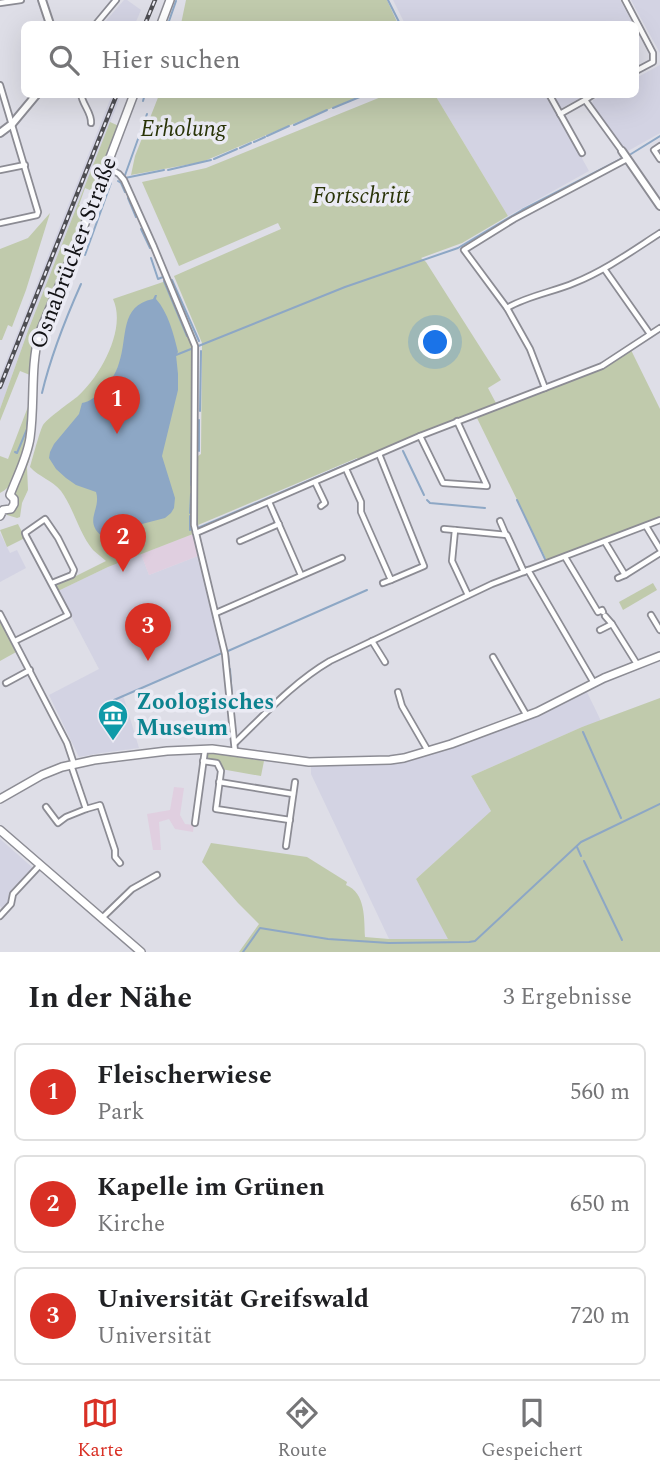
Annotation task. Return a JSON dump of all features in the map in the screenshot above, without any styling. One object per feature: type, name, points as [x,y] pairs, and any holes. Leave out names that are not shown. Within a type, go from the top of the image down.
[{"type":"main road","points":[[162,21],[170,0]]},
{"type":"main road","name":"Osnabrücker Straße","points":[[1,512],[13,507],[14,502],[6,495],[26,456],[30,437],[38,334],[85,226],[132,98]]},
{"type":"main road","points":[[0,799],[51,771],[72,764],[167,751],[235,748],[309,762],[390,760],[428,751],[527,716],[594,683],[660,656]]},
{"type":"main road","points":[[1,833],[141,952]]},
{"type":"street","points":[[0,3],[21,0]]},
{"type":"street","points":[[42,0],[49,21]]},
{"type":"street","points":[[99,21],[117,0]]},
{"type":"street","points":[[625,0],[636,21]]},
{"type":"street","points":[[639,26],[654,60]]},
{"type":"street","points":[[639,69],[660,58]]},
{"type":"street","points":[[0,85],[38,212],[37,215],[0,223]]},
{"type":"street","points":[[0,133],[12,124],[34,98]]},
{"type":"street","points":[[82,98],[92,118],[91,123]]},
{"type":"street","points":[[551,98],[582,153]]},
{"type":"street","points":[[559,114],[588,98]]},
{"type":"street","points":[[585,100],[660,206]]},
{"type":"street","points":[[660,146],[654,150],[660,159]]},
{"type":"street","points":[[546,388],[530,349],[507,308],[464,250],[514,219],[628,158]]},
{"type":"street","points":[[0,170],[25,165]]},
{"type":"street","points":[[106,167],[124,180],[195,348],[194,525],[225,654],[235,748]]},
{"type":"street","points":[[507,308],[605,270],[660,233]]},
{"type":"street","points":[[605,270],[650,334]]},
{"type":"street","points":[[196,533],[420,436],[608,364],[650,334],[659,331]]},
{"type":"street","points":[[420,436],[443,483],[487,486],[457,421]]},
{"type":"street","points":[[379,454],[425,566],[383,583]]},
{"type":"street","points":[[346,469],[361,502],[361,512],[391,580]]},
{"type":"street","points":[[315,482],[325,503],[321,506]]},
{"type":"street","points":[[269,502],[301,575]]},
{"type":"street","points":[[15,641],[68,615],[25,533],[45,519],[74,572],[52,583]]},
{"type":"street","points":[[235,748],[276,703],[313,671],[330,661],[468,595],[660,520]]},
{"type":"street","points":[[500,521],[526,571],[594,683]]},
{"type":"street","points":[[240,541],[279,524]]},
{"type":"street","points":[[618,579],[660,551],[646,526]]},
{"type":"street","points":[[444,529],[507,536]]},
{"type":"street","points":[[455,530],[452,561],[468,595]]},
{"type":"street","points":[[605,542],[625,575]]},
{"type":"street","points":[[565,557],[598,612],[602,610],[637,664]]},
{"type":"street","points":[[216,613],[342,558]]},
{"type":"street","points":[[0,614],[67,743],[86,809]]},
{"type":"street","points":[[651,615],[660,631]]},
{"type":"street","points":[[600,630],[612,624]]},
{"type":"street","points":[[372,641],[385,662]]},
{"type":"street","points":[[493,657],[527,716]]},
{"type":"street","points":[[6,683],[30,670]]},
{"type":"street","points":[[398,692],[402,706],[428,751]]},
{"type":"street","points":[[195,823],[205,749]]},
{"type":"street","points":[[203,761],[217,763],[220,767],[216,809],[290,820]]},
{"type":"street","points":[[219,782],[293,794]]},
{"type":"street","points":[[286,846],[295,782]]},
{"type":"street","points":[[46,807],[58,823],[66,817],[100,805],[115,857],[120,863]]},
{"type":"street","points":[[0,916],[11,904],[13,894],[40,865]]},
{"type":"street","points":[[102,918],[131,887],[158,875]]},
{"type":"shaded area","points":[[124,0],[141,10],[136,21],[106,21]]},
{"type":"shaded area","points":[[393,0],[620,0],[631,21],[404,21]]},
{"type":"shaded area","points":[[631,0],[660,0],[660,53],[644,24]]},
{"type":"shaded area","points":[[660,65],[660,133],[628,151],[592,104],[597,98],[639,98],[639,76]]},
{"type":"shaded area","points":[[111,98],[120,98],[0,409],[0,377]]},
{"type":"shaded area","points":[[437,98],[580,98],[556,111],[589,171],[508,216]]},
{"type":"shaded area","points":[[0,533],[10,553],[17,550],[26,568],[0,582]]},
{"type":"shaded area","points":[[193,534],[198,556],[149,575],[141,554]]},
{"type":"shaded area","points":[[141,554],[149,575],[198,556],[223,651],[123,695],[139,748],[79,757],[49,695],[99,669],[58,591]]},
{"type":"shaded area","points":[[586,690],[601,721],[471,776],[491,811],[416,879],[449,939],[389,939],[311,774],[311,765],[404,759]]},
{"type":"shaded area","points":[[174,787],[184,788],[180,815],[185,824],[194,825],[193,832],[175,829],[169,819],[159,822],[161,850],[153,850],[147,814],[170,810]]},
{"type":"shaded area","points":[[0,839],[33,868],[11,894],[10,901],[3,909],[0,906]]},
{"type":"green space","points":[[186,0],[387,0],[397,21],[182,21]]},
{"type":"green space","name":"Erholung","points":[[157,98],[356,98],[202,162],[131,175],[135,156]]},
{"type":"green space","name":"Fortschritt","points":[[379,98],[437,98],[508,216],[462,243],[421,258],[501,380],[488,388],[497,405],[415,435],[359,461],[357,458],[198,525],[202,343],[174,276],[281,229],[278,223],[179,266],[142,182],[206,168]]},
{"type":"green space","points":[[110,122],[119,126],[96,191],[92,193],[85,188],[79,205],[86,208],[91,198],[92,200],[40,322],[30,375],[20,371],[0,421],[0,409],[29,328]]},
{"type":"green space","points":[[50,213],[12,327],[8,325],[0,340],[0,249],[28,238]]},
{"type":"green space","points":[[166,281],[194,352],[193,534],[108,567],[58,591],[56,586],[106,561],[88,543],[61,491],[30,467],[40,433],[45,422],[86,388],[102,365],[109,352],[117,324],[113,299]]},
{"type":"green space","points":[[631,350],[660,409],[660,518],[547,561],[476,416],[608,366]]},
{"type":"green space","points":[[29,404],[26,440],[20,467],[15,478],[0,493],[0,456],[8,459]]},
{"type":"green space","points":[[27,457],[30,458],[27,467],[28,490],[20,517],[17,518],[7,513],[12,512],[15,492]]},
{"type":"green space","points":[[18,524],[25,538],[7,547],[0,530]]},
{"type":"green space","points":[[653,583],[657,590],[623,610],[619,602]]},
{"type":"green space","points":[[0,619],[18,651],[0,661]]},
{"type":"green space","points":[[660,698],[660,952],[239,952],[259,924],[202,862],[211,843],[307,857],[347,882],[346,885],[357,894],[363,907],[365,937],[448,939],[416,879],[491,811],[471,776],[582,727]]},
{"type":"green space","points":[[206,753],[264,761],[261,776],[221,769],[218,762],[208,760]]},
{"type":"water","points":[[155,295],[167,317],[178,352],[178,390],[162,456],[175,498],[174,508],[165,518],[138,525],[115,539],[107,540],[99,534],[93,522],[96,492],[76,485],[66,478],[49,458],[50,452],[79,414],[82,403],[95,397],[112,378],[122,353],[130,315],[135,308],[153,299]]},
{"type":"waterway","points":[[388,0],[398,21]]},
{"type":"waterway","points":[[169,21],[176,1]]},
{"type":"waterway","points":[[333,108],[357,98]]},
{"type":"waterway","points":[[294,125],[327,110]]},
{"type":"waterway","points":[[124,178],[147,114]]},
{"type":"waterway","points":[[267,136],[289,126]]},
{"type":"waterway","points":[[631,154],[660,136]]},
{"type":"waterway","points":[[254,142],[265,137]]},
{"type":"waterway","points":[[240,148],[251,143]]},
{"type":"waterway","points":[[214,159],[237,149]]},
{"type":"waterway","points":[[176,355],[345,287],[458,248],[522,210],[623,158]]},
{"type":"waterway","points":[[168,170],[211,160]]},
{"type":"waterway","points":[[125,178],[164,170]]},
{"type":"waterway","points":[[118,181],[125,192]]},
{"type":"waterway","points":[[85,255],[111,183]]},
{"type":"waterway","points":[[128,198],[136,217]]},
{"type":"waterway","points":[[141,229],[150,248]]},
{"type":"waterway","points":[[151,258],[158,279],[163,277]]},
{"type":"waterway","points":[[172,280],[199,341]]},
{"type":"waterway","points":[[164,281],[187,336]]},
{"type":"waterway","points":[[42,393],[59,338],[81,284]]},
{"type":"waterway","points":[[200,411],[201,351]]},
{"type":"waterway","points":[[191,485],[193,379]]},
{"type":"waterway","points":[[15,452],[17,453],[27,429],[28,418]]},
{"type":"waterway","points":[[199,420],[199,451]]},
{"type":"waterway","points":[[403,451],[424,495]]},
{"type":"waterway","points":[[198,528],[357,460]]},
{"type":"waterway","points":[[190,513],[191,494]]},
{"type":"waterway","points":[[427,500],[430,503],[485,508]]},
{"type":"waterway","points":[[517,500],[545,559]]},
{"type":"waterway","points":[[190,516],[190,530]]},
{"type":"waterway","points":[[228,651],[367,590]]},
{"type":"waterway","points":[[114,700],[222,653]]},
{"type":"waterway","points":[[228,654],[229,665]]},
{"type":"waterway","points":[[230,669],[232,697]]},
{"type":"waterway","points":[[232,701],[233,705]]},
{"type":"waterway","points":[[583,732],[621,818]]},
{"type":"waterway","points":[[243,952],[260,928],[328,939],[389,943],[475,941],[581,842],[660,804]]},
{"type":"waterway","points":[[577,847],[581,856]]},
{"type":"waterway","points":[[584,861],[622,940]]},
{"type":"railway","points":[[146,21],[155,0]]},
{"type":"railway","points":[[0,387],[115,98]]},
{"type":"place","name":"Fleischerwiese","points":[[117,434]]},
{"type":"place","name":"Kapelle im Grünen","points":[[123,572]]},
{"type":"place","name":"Universität Greifswald","points":[[148,661]]},
{"type":"place","name":"Zoologisches Museum","points":[[113,742]]}]
